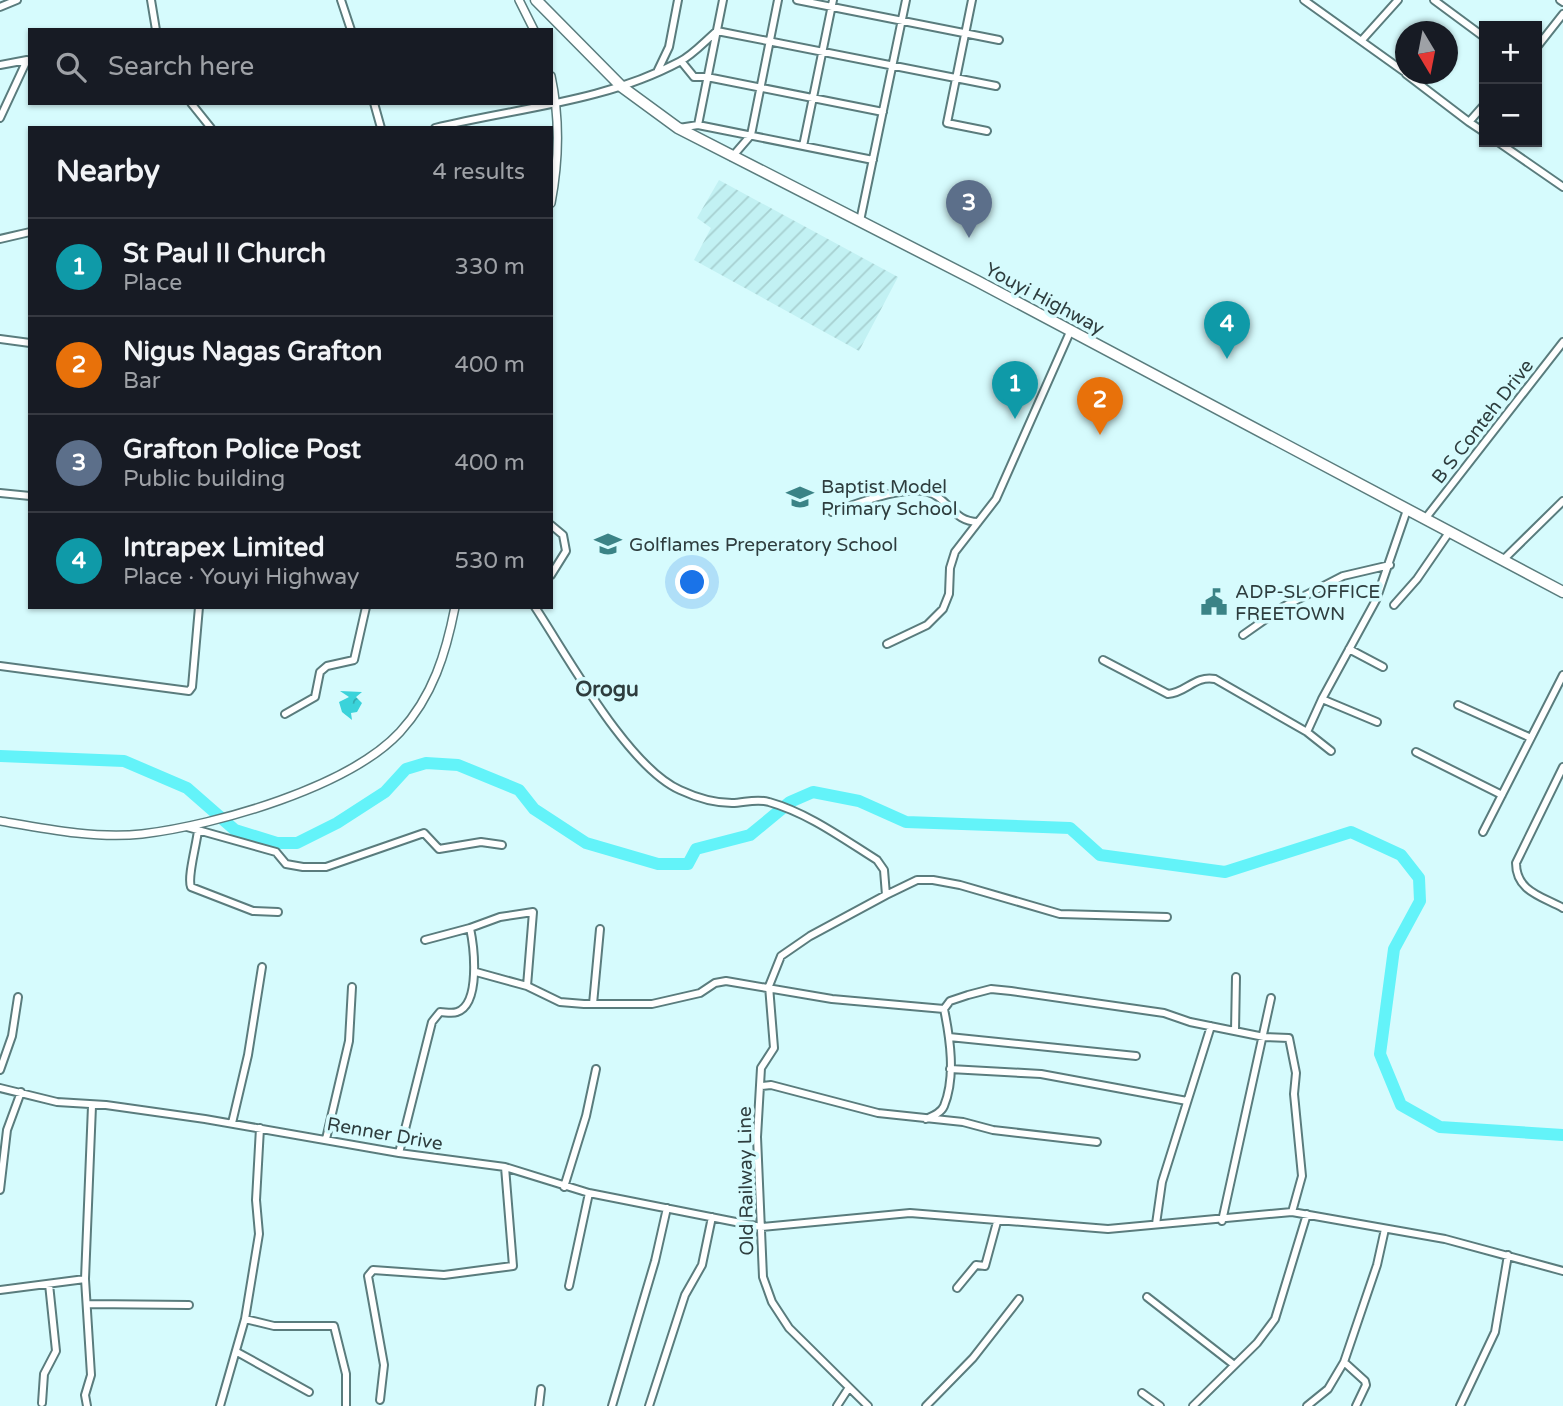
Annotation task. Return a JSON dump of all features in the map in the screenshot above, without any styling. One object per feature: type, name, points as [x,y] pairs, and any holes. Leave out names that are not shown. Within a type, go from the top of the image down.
[{"type":"main road","name":"Youyi Highway","points":[[536,0],[622,87],[678,128],[860,221],[1563,592]]},
{"type":"street","points":[[0,7],[17,0]]},
{"type":"street","points":[[151,0],[156,28]]},
{"type":"street","points":[[341,0],[350,28]]},
{"type":"street","points":[[519,0],[533,28]]},
{"type":"street","points":[[658,70],[668,47],[678,0]]},
{"type":"street","points":[[698,125],[723,0]]},
{"type":"street","points":[[732,156],[751,135],[778,0]]},
{"type":"street","points":[[797,0],[832,4],[999,40]]},
{"type":"street","points":[[860,221],[906,0]]},
{"type":"street","points":[[972,0],[947,123],[987,131]]},
{"type":"street","points":[[1304,0],[1395,65]]},
{"type":"street","points":[[1362,40],[1398,0]]},
{"type":"street","points":[[1434,0],[1479,33]]},
{"type":"street","points":[[803,146],[832,4]]},
{"type":"street","points":[[1542,41],[1563,14]]},
{"type":"street","points":[[717,31],[996,86]]},
{"type":"street","points":[[553,105],[622,87],[681,61],[717,31]]},
{"type":"street","points":[[0,65],[27,60],[0,118]]},
{"type":"street","points":[[681,61],[694,78],[707,77],[883,112]]},
{"type":"street","points":[[1420,84],[1479,129]]},
{"type":"street","points":[[553,85],[557,104],[558,142],[553,186]]},
{"type":"street","points":[[193,105],[209,126]]},
{"type":"street","points":[[375,105],[380,126]]},
{"type":"street","points":[[443,126],[499,112],[550,105]]},
{"type":"street","points":[[1469,122],[1479,111]]},
{"type":"street","points":[[678,128],[698,125],[873,160]]},
{"type":"street","points":[[1505,147],[1563,187]]},
{"type":"street","points":[[0,239],[28,232]]},
{"type":"street","points":[[887,644],[935,619],[950,594],[950,568],[955,552],[996,499],[1070,332]]},
{"type":"street","points":[[0,339],[28,343]]},
{"type":"street","name":"B S Conteh Drive","points":[[1425,519],[1563,342]]},
{"type":"street","points":[[832,512],[878,497],[927,490],[939,497],[959,519],[978,522]]},
{"type":"street","points":[[0,493],[28,496]]},
{"type":"street","points":[[1503,560],[1563,501]]},
{"type":"street","points":[[1307,732],[1376,600],[1407,510]]},
{"type":"street","points":[[553,527],[563,536],[566,551],[553,572]]},
{"type":"street","points":[[1394,605],[1417,579],[1450,531]]},
{"type":"street","points":[[1243,635],[1283,607],[1343,576],[1390,565]]},
{"type":"street","points":[[0,666],[50,674],[84,674],[129,685],[189,691],[192,687],[199,609]]},
{"type":"street","points":[[285,714],[315,698],[320,672],[327,666],[354,660],[366,609]]},
{"type":"street","points":[[0,821],[59,831],[142,834],[180,826],[197,826],[316,788],[354,768],[400,731],[423,701],[443,663],[455,609]]},
{"type":"street","points":[[536,609],[630,750],[658,776],[678,790],[710,800],[768,801],[804,815],[877,860],[884,870],[886,895]]},
{"type":"street","points":[[1349,649],[1383,667]]},
{"type":"street","points":[[1103,660],[1168,694],[1175,694],[1193,681],[1215,679],[1307,732],[1331,751]]},
{"type":"street","points":[[1483,832],[1563,675]]},
{"type":"street","points":[[1322,699],[1377,722]]},
{"type":"street","points":[[1458,705],[1531,738]]},
{"type":"street","points":[[1416,752],[1502,795]]},
{"type":"street","points":[[1563,767],[1516,863],[1516,872],[1518,881],[1528,889],[1563,908]]},
{"type":"street","points":[[197,826],[276,852],[286,864],[303,867],[326,867],[424,833],[439,849],[481,842],[502,845]]},
{"type":"street","points":[[197,826],[189,878],[191,887],[253,911],[278,912]]},
{"type":"street","name":"Old Railway Line","points":[[868,1406],[789,1328],[772,1303],[763,1277],[757,1137],[761,1068],[774,1048],[769,986],[781,956],[810,936],[917,880],[960,885],[1060,914],[1167,917]]},
{"type":"street","points":[[425,940],[500,917],[533,912],[527,986]]},
{"type":"street","points":[[399,1153],[432,1022],[440,1012],[457,1012],[463,1008],[476,972],[470,928]]},
{"type":"street","points":[[593,1004],[600,929]]},
{"type":"street","points":[[232,1124],[248,1055],[262,967]]},
{"type":"street","points":[[476,972],[527,986],[560,1002],[652,1004],[700,993],[715,983],[726,981],[769,986],[832,999],[944,1009]]},
{"type":"street","points":[[1235,1031],[1236,976]]},
{"type":"street","points":[[326,1139],[349,1041],[352,987]]},
{"type":"street","points":[[926,1119],[944,1107],[950,1069],[950,1037],[944,1009],[950,1001],[990,989],[1164,1013],[1209,1026],[1264,1037],[1289,1038],[1292,1042],[1302,1176],[1292,1212]]},
{"type":"street","points":[[0,1070],[12,1035],[18,997]]},
{"type":"street","points":[[1222,1221],[1271,998]]},
{"type":"street","points":[[1156,1224],[1162,1182],[1209,1026]]},
{"type":"street","points":[[950,1037],[1136,1056]]},
{"type":"street","points":[[564,1187],[586,1116],[596,1069]]},
{"type":"street","points":[[950,1069],[1041,1074],[1187,1101]]},
{"type":"street","points":[[761,1086],[771,1085],[878,1114],[1097,1142]]},
{"type":"street","name":"Renner Drive","points":[[0,1088],[57,1102],[260,1128],[399,1153],[505,1167],[589,1193],[761,1227],[910,1213],[940,1213],[997,1222],[1108,1229],[1222,1221],[1292,1212],[1445,1239],[1563,1272]]},
{"type":"street","points":[[0,1190],[7,1130],[21,1091]]},
{"type":"street","points":[[87,1406],[85,1395],[91,1375],[89,1304],[85,1279],[92,1105]]},
{"type":"street","points":[[220,1406],[245,1319],[259,1234],[256,1200],[260,1128]]},
{"type":"street","points":[[380,1400],[383,1354],[368,1276],[373,1270],[444,1275],[513,1266],[505,1167]]},
{"type":"street","points":[[569,1286],[589,1193]]},
{"type":"street","points":[[612,1406],[655,1261],[667,1208]]},
{"type":"street","points":[[1193,1406],[1233,1364],[1258,1343],[1275,1319],[1307,1214]]},
{"type":"street","points":[[649,1406],[685,1295],[702,1265],[712,1217]]},
{"type":"street","points":[[957,1288],[976,1265],[985,1266],[997,1222]]},
{"type":"street","points":[[1307,1406],[1328,1389],[1344,1362],[1377,1265],[1385,1229]]},
{"type":"street","points":[[1460,1406],[1495,1332],[1508,1255]]},
{"type":"street","points":[[0,1290],[85,1279]]},
{"type":"street","points":[[42,1403],[44,1374],[56,1351],[49,1284]]},
{"type":"street","points":[[1147,1297],[1233,1364]]},
{"type":"street","points":[[926,1406],[973,1358],[1018,1299]]},
{"type":"street","points":[[89,1304],[189,1304]]},
{"type":"street","points":[[245,1319],[274,1326],[334,1326],[346,1374],[346,1406]]},
{"type":"street","points":[[237,1352],[309,1392]]},
{"type":"street","points":[[1344,1362],[1365,1381],[1356,1406]]},
{"type":"street","points":[[539,1406],[541,1389]]},
{"type":"street","points":[[837,1406],[848,1389]]},
{"type":"street","points":[[1142,1393],[1160,1406]]},
{"type":"shaded area","points":[[719,180],[898,277],[859,351],[694,260],[711,228],[697,218]]},
{"type":"green space","points":[[340,691],[362,692],[356,697],[362,703],[357,712],[351,713],[352,720],[342,712],[339,702],[349,697]]},
{"type":"waterway","points":[[0,756],[124,761],[187,788],[235,830],[277,843],[297,843],[337,823],[385,792],[406,769],[426,763],[458,765],[519,790],[534,809],[586,843],[658,864],[688,864],[696,849],[750,835],[790,802],[813,792],[859,801],[906,822],[1070,828],[1100,855],[1225,872],[1351,832],[1401,855],[1419,878],[1420,901],[1394,949],[1380,1054],[1401,1105],[1440,1127],[1563,1135]]},
{"type":"place","name":"Grafton Police Post","points":[[969,238]]},
{"type":"place","name":"Intrapex Limited","points":[[1227,359]]},
{"type":"place","name":"St Paul II Church","points":[[1015,419]]},
{"type":"place","name":"Nigus Nagas Grafton","points":[[1100,435]]},
{"type":"place","name":"Baptist Model Primary School","points":[[800,497]]},
{"type":"place","name":"Golflames Preperatory School","points":[[608,544]]},
{"type":"place","name":"ADP-SL OFFICE FREETOWN","points":[[1214,602]]},
{"type":"district","name":"Orogu","points":[[607,689]]}]
